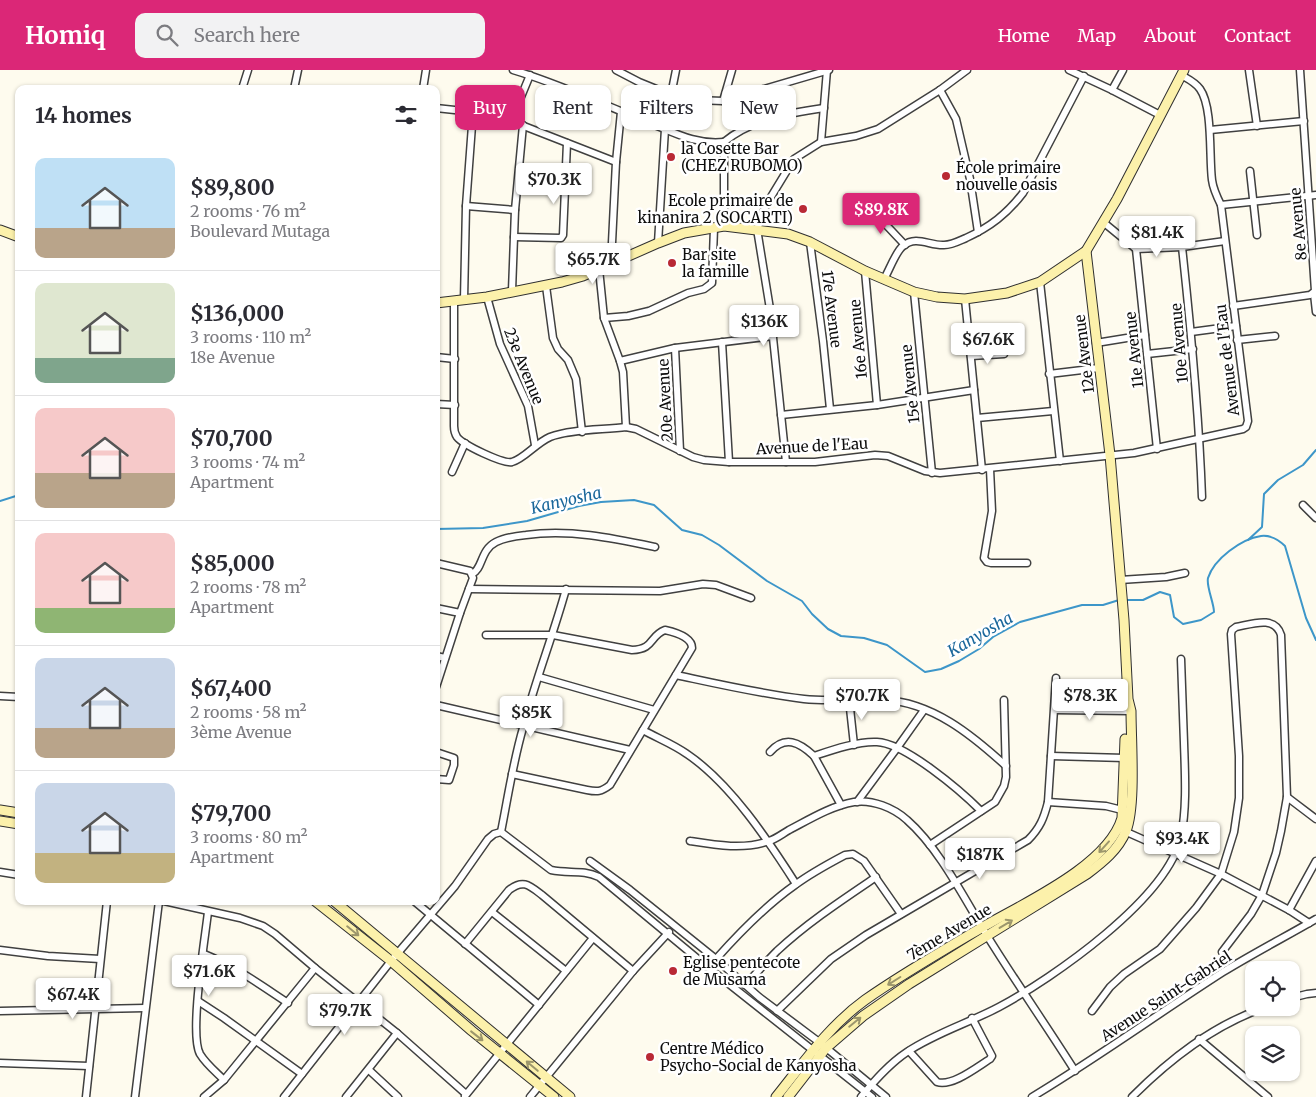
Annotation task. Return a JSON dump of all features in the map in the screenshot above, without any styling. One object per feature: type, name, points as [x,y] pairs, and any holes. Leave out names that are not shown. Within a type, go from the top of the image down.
[{"type":"street","points":[[243,85],[248,70]]},
{"type":"street","points":[[295,85],[298,70]]},
{"type":"street","points":[[424,85],[426,70]]},
{"type":"street","points":[[513,70],[547,80],[621,112],[616,162],[611,263]]},
{"type":"street","points":[[619,70],[646,85]]},
{"type":"street","points":[[673,85],[676,70]]},
{"type":"street","points":[[728,85],[732,70]]},
{"type":"street","points":[[777,85],[828,70],[821,142]]},
{"type":"street","points":[[786,462],[773,336],[757,229],[766,205],[794,159],[821,142],[878,130],[967,70]]},
{"type":"street","points":[[1069,70],[1160,115]]},
{"type":"street","points":[[1112,90],[1123,70]]},
{"type":"street","points":[[1249,70],[1256,126]]},
{"type":"street","name":"8e Avenue","points":[[1300,70],[1316,312]]},
{"type":"street","points":[[440,302],[454,302],[546,286],[583,276],[658,243],[684,234],[724,226],[788,234],[810,242],[865,271],[914,292],[937,297],[965,299],[1007,293],[1040,282],[1086,251],[1183,73]]},
{"type":"street","name":"Avenue de l'Eau","points":[[465,443],[501,462],[511,462],[550,437],[564,433],[626,428],[636,429],[680,451],[704,460],[786,462],[838,460],[875,454],[888,456],[932,473],[982,470],[1157,449],[1243,428],[1247,424],[1238,340],[1220,205],[1212,180],[1210,130],[1206,106],[1201,89],[1183,73]]},
{"type":"street","points":[[525,87],[530,75]]},
{"type":"street","points":[[884,279],[902,246],[922,241],[944,245],[954,243],[998,220],[1011,208],[1023,194],[1084,76]]},
{"type":"street","points":[[940,90],[956,119],[970,179],[978,232]]},
{"type":"street","points":[[440,108],[455,110]]},
{"type":"street","points":[[668,130],[702,143],[724,142],[732,135],[756,124],[786,114],[824,108]]},
{"type":"street","points":[[1210,130],[1304,121]]},
{"type":"street","points":[[525,126],[616,162]]},
{"type":"street","points":[[464,300],[466,206],[472,130]]},
{"type":"street","points":[[512,291],[515,210],[522,130]]},
{"type":"street","points":[[658,243],[665,130]]},
{"type":"street","points":[[724,142],[724,226]]},
{"type":"street","points":[[514,237],[562,238],[567,143]]},
{"type":"street","points":[[1250,171],[1257,235]]},
{"type":"street","points":[[1220,205],[1316,195]]},
{"type":"street","points":[[466,206],[515,210]]},
{"type":"street","points":[[873,211],[905,245]]},
{"type":"street","points":[[1103,222],[1136,249],[1182,247],[1225,241]]},
{"type":"street","points":[[604,318],[628,316],[649,311],[709,287],[712,283],[714,228]]},
{"type":"street","points":[[0,230],[15,236]]},
{"type":"street","name":"17e Avenue","points":[[810,242],[830,409]]},
{"type":"street","name":"10e Avenue","points":[[1182,247],[1193,349],[1200,437],[1202,498]]},
{"type":"street","name":"11e Avenue","points":[[1136,249],[1157,449]]},
{"type":"street","name":"12e Avenue","points":[[1086,251],[1110,455],[1120,581]]},
{"type":"street","points":[[599,269],[604,318],[623,372],[626,428]]},
{"type":"street","name":"16e Avenue","points":[[865,271],[877,405]]},
{"type":"street","points":[[1040,282],[1060,460]]},
{"type":"street","points":[[546,286],[553,338],[558,349],[568,360],[576,379],[582,432]]},
{"type":"street","name":"15e Avenue","points":[[914,292],[932,473]]},
{"type":"street","points":[[1233,306],[1314,294]]},
{"type":"street","name":"23e Avenue","points":[[487,297],[500,344],[528,406],[535,445]]},
{"type":"street","points":[[965,299],[982,470]]},
{"type":"street","points":[[452,472],[465,443],[456,436],[454,426],[454,302]]},
{"type":"street","points":[[1191,332],[1236,326]]},
{"type":"street","points":[[1096,343],[1145,335]]},
{"type":"street","points":[[620,361],[675,348],[773,336]]},
{"type":"street","points":[[1238,340],[1275,336]]},
{"type":"street","points":[[722,342],[730,462]]},
{"type":"street","name":"20e Avenue","points":[[675,348],[680,451]]},
{"type":"street","points":[[1147,354],[1193,349]]},
{"type":"street","points":[[970,356],[1004,354]]},
{"type":"street","points":[[440,357],[455,359]]},
{"type":"street","points":[[1050,374],[1099,368]]},
{"type":"street","points":[[781,415],[877,405],[974,390]]},
{"type":"street","points":[[440,404],[455,405]]},
{"type":"street","points":[[977,418],[1053,411]]},
{"type":"street","points":[[990,469],[992,511],[984,558],[986,562],[991,563],[1027,562]]},
{"type":"street","points":[[1303,505],[1316,518]]},
{"type":"street","points":[[472,574],[478,570],[485,551],[494,542],[514,536],[554,532],[605,536],[655,547]]},
{"type":"street","points":[[440,564],[470,571],[473,578],[440,674]]},
{"type":"street","points":[[1120,581],[1166,577],[1185,573]]},
{"type":"street","name":"7ème Avenue","points":[[776,1097],[820,1049],[863,1016],[985,931],[1087,874],[1106,860],[1118,846],[1126,810],[1128,711],[1124,620],[1120,581]]},
{"type":"street","points":[[469,589],[660,591],[703,584],[716,585],[751,598]]},
{"type":"street","points":[[501,832],[523,725],[566,589]]},
{"type":"street","points":[[440,609],[460,613]]},
{"type":"street","points":[[1092,1011],[1110,987],[1124,974],[1160,948],[1196,908],[1221,874],[1234,832],[1240,798],[1231,634],[1232,630],[1236,627],[1269,622],[1279,628],[1281,635],[1287,797],[1276,853],[1262,895],[1251,914],[1222,952]]},
{"type":"street","points":[[486,635],[553,635],[632,650],[649,646],[660,632],[664,630],[689,639],[692,643],[692,648],[610,785],[598,792],[512,774]]},
{"type":"street","points":[[440,657],[445,658]]},
{"type":"street","points":[[864,1094],[886,1069],[909,1051],[972,1018],[998,1007],[1071,961],[1098,941],[1148,892],[1168,867],[1176,854],[1181,837],[1185,788],[1181,660]]},
{"type":"street","points":[[676,675],[797,698],[886,700],[905,703],[943,717],[983,745],[1006,766]]},
{"type":"street","points":[[539,677],[654,710]]},
{"type":"street","points":[[778,1011],[831,959],[901,914],[1028,840],[1038,830],[1044,818],[1048,802],[1056,678]]},
{"type":"street","points":[[0,696],[15,697]]},
{"type":"street","points":[[849,699],[854,745]]},
{"type":"street","points":[[930,845],[995,802],[1000,796],[1004,786],[1006,766],[1004,700]]},
{"type":"street","points":[[440,706],[630,750]]},
{"type":"street","points":[[857,802],[924,710]]},
{"type":"street","points":[[1055,710],[1128,711]]},
{"type":"street","name":"7ème Avenue","points":[[1126,810],[1124,758],[1128,711]]},
{"type":"street","points":[[643,730],[686,753],[706,768],[769,841],[796,884]]},
{"type":"street","points":[[770,752],[776,744],[783,742],[800,745],[814,756],[841,805]]},
{"type":"street","points":[[814,756],[854,745],[885,743],[898,748],[931,768],[965,795],[981,811]]},
{"type":"street","points":[[440,753],[454,758],[455,761],[449,780],[440,779]]},
{"type":"street","points":[[1052,756],[1124,758]]},
{"type":"street","points":[[1287,797],[1316,819]]},
{"type":"street","points":[[690,841],[745,846],[769,841],[818,814],[841,805],[857,802],[873,803],[890,808],[906,819],[930,845],[1075,1071]]},
{"type":"street","points":[[1048,802],[1106,806],[1126,810]]},
{"type":"street","points":[[15,812],[1,810],[0,820],[15,823]]},
{"type":"street","points":[[1122,830],[1221,874],[1289,910],[1309,924]]},
{"type":"street","points":[[440,902],[488,839],[494,834],[501,832]]},
{"type":"street","points":[[501,832],[551,870],[560,872],[589,872],[599,878],[755,1006],[820,1049],[886,1097]]},
{"type":"street","points":[[716,960],[741,932],[774,901],[796,884],[845,855],[852,854],[864,861],[901,914]]},
{"type":"street","points":[[590,861],[630,890],[778,1011],[820,1049],[864,1094],[872,1097]]},
{"type":"street","points":[[1289,910],[1316,861]]},
{"type":"street","points":[[0,872],[15,874]]},
{"type":"street","points":[[745,985],[776,952],[798,933],[876,877]]},
{"type":"street","points":[[465,944],[509,890],[522,883],[531,886],[633,970]]},
{"type":"street","points":[[86,1097],[107,905]]},
{"type":"street","points":[[135,1097],[158,905]]},
{"type":"street","points":[[180,905],[240,918],[263,926],[290,945],[315,968],[398,1033],[465,1096],[593,938]]},
{"type":"street","points":[[320,905],[554,1097]]},
{"type":"street","points":[[339,905],[570,1097]]},
{"type":"street","points":[[419,905],[539,1005]]},
{"type":"street","points":[[284,1097],[390,962],[438,905]]},
{"type":"street","points":[[208,912],[196,1032],[200,1054],[224,1080]]},
{"type":"street","points":[[492,912],[566,971]]},
{"type":"street","name":"Avenue Saint-Gabriel","points":[[1032,1097],[1075,1071],[1223,973],[1260,950],[1316,920]]},
{"type":"street","points":[[530,1097],[633,970],[674,926]]},
{"type":"street","points":[[0,950],[48,956],[100,959]]},
{"type":"street","points":[[204,954],[243,972],[288,1003]]},
{"type":"street","points":[[204,1097],[224,1080],[315,968]]},
{"type":"street","points":[[1300,996],[1316,993]]},
{"type":"street","points":[[198,1002],[224,1018],[302,1074]]},
{"type":"street","points":[[0,1012],[145,1008]]},
{"type":"street","points":[[1132,1097],[1176,1056],[1199,1039],[1217,1028],[1245,1016]]},
{"type":"street","points":[[909,1051],[937,1082],[951,1082],[992,1056],[972,1018]]},
{"type":"street","points":[[346,1097],[398,1033]]},
{"type":"street","points":[[1199,1039],[1268,1097]]},
{"type":"street","name":"7ème Avenue","points":[[788,1097],[820,1049]]},
{"type":"street","points":[[0,1063],[89,1066]]},
{"type":"street","points":[[369,1070],[398,1097]]},
{"type":"waterway","points":[[1248,540],[1262,527],[1264,494],[1278,480],[1303,465],[1316,450]]},
{"type":"waterway","name":"Kanyosha","points":[[0,501],[15,496]]},
{"type":"waterway","name":"Kanyosha","points":[[440,529],[483,528],[527,521],[579,506],[601,502],[634,500],[654,505],[682,530],[702,535],[719,545],[767,581],[802,601],[812,614],[828,629],[841,636],[864,638],[887,645],[925,672],[941,669],[959,661],[979,649],[993,637],[1020,622],[1082,605],[1103,605],[1119,600]]},
{"type":"waterway","name":"Kanyosha","points":[[1126,600],[1143,600],[1160,592],[1170,595],[1174,617],[1183,624],[1201,620],[1214,612],[1208,578],[1216,564],[1229,551],[1245,541],[1268,536],[1285,546],[1306,618],[1316,640]]},
{"type":"place","name":"la Cosette Bar (CHEZ RUBOMO)","points":[[671,157]]},
{"type":"place","name":"École primaire nouvelle oasis","points":[[946,176]]},
{"type":"place","name":"Ecole primaire de kinanira 2 (SOCARTI)","points":[[803,209]]},
{"type":"place","name":"Bar site la famille","points":[[672,263]]},
{"type":"place","name":"Eglise pentecote de Musama","points":[[673,971]]},
{"type":"place","name":"Centre Médico Psycho-Social de Kanyosha","points":[[650,1057]]}]
